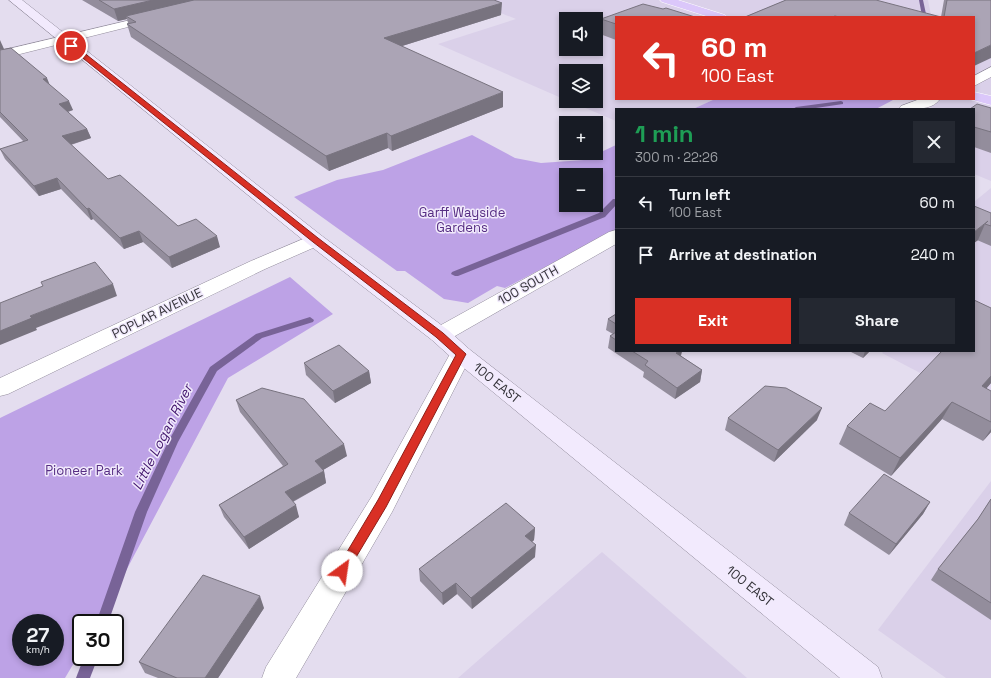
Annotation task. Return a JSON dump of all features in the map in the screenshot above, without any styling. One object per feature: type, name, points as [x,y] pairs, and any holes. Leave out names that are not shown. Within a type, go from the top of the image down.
[{"type":"highway","points":[[666,0],[718,16]]},
{"type":"highway","points":[[975,96],[991,101]]},
{"type":"main road","name":"100 EAST","points":[[15,0],[322,245],[440,335],[461,354],[866,678]]},
{"type":"street","points":[[0,55],[169,14]]},
{"type":"street","points":[[975,81],[991,71]]},
{"type":"street","points":[[909,108],[930,100]]},
{"type":"street","name":"100 SOUTH","points":[[440,335],[615,237]]},
{"type":"street","name":"POPLAR AVENUE","points":[[0,388],[258,265],[322,245]]},
{"type":"street","points":[[278,678],[382,504],[461,354]]},
{"type":"shaded area","points":[[468,0],[928,0],[931,15],[934,16],[615,16],[615,100],[713,100],[695,108],[615,108],[615,121],[585,108],[603,108],[603,64],[559,64],[559,97],[438,44],[516,19]]},
{"type":"shaded area","points":[[975,27],[991,32],[991,181],[975,174],[975,108],[934,108],[908,100],[975,100]]},
{"type":"shaded area","points":[[991,188],[991,410],[882,353],[975,352],[975,201]]},
{"type":"shaded area","points":[[991,481],[991,678],[946,678],[878,630]]},
{"type":"shaded area","points":[[602,552],[747,678],[458,678]]},
{"type":"green space","points":[[713,100],[893,100],[878,108],[695,108]]},
{"type":"green space","name":"Garff Wayside Gardens","points":[[472,135],[515,158],[541,163],[603,160],[603,151],[615,145],[615,231],[505,288],[497,286],[468,303],[444,299],[405,271],[397,271],[294,197],[337,180],[383,170]]},
{"type":"green space","name":"Pioneer Park","points":[[290,277],[333,314],[228,378],[103,614],[72,614],[72,666],[65,678],[0,678],[0,418]]},
{"type":"building","points":[[99,0],[153,0],[114,9]]},
{"type":"building","points":[[194,0],[494,0],[502,3],[384,38],[503,92],[391,136],[387,133],[326,156],[127,24],[136,22],[126,16]]},
{"type":"building","points":[[786,0],[876,0],[937,16],[835,16],[747,16]]},
{"type":"building","points":[[947,0],[991,0],[991,45],[975,53],[975,16],[944,16]]},
{"type":"building","points":[[643,4],[663,9],[666,8],[692,16],[615,16],[615,24],[603,20],[603,18]]},
{"type":"building","points":[[11,48],[47,78],[43,79],[69,101],[59,104],[87,129],[62,136],[108,179],[120,175],[178,226],[196,219],[217,236],[169,257],[139,231],[120,238],[89,208],[87,209],[57,178],[34,186],[0,149],[28,140],[0,112],[0,50]]},
{"type":"building","points":[[977,104],[991,108],[991,132],[975,127],[975,108],[971,108]]},
{"type":"building","points":[[975,206],[991,213],[991,226],[985,224],[988,221],[975,231]]},
{"type":"building","points":[[95,262],[113,284],[30,316],[32,318],[0,331],[0,303],[43,286],[41,282]]},
{"type":"building","points":[[975,300],[991,308],[991,376],[982,386],[991,391],[991,422],[952,402],[900,458],[847,426],[870,403],[885,411],[941,352],[975,352]]},
{"type":"building","points":[[615,315],[615,323],[608,319]]},
{"type":"building","points":[[615,333],[615,339],[610,336]]},
{"type":"building","points":[[339,345],[369,371],[333,391],[304,363]]},
{"type":"building","points":[[634,352],[678,352],[676,353],[702,370],[677,388],[645,365],[648,361]]},
{"type":"building","points":[[765,386],[786,388],[822,408],[778,450],[728,418]]},
{"type":"building","points":[[262,388],[304,399],[344,444],[315,461],[324,471],[285,492],[296,505],[244,537],[219,505],[288,464],[236,400]]},
{"type":"building","points":[[884,474],[930,502],[896,544],[849,513]]},
{"type":"building","points":[[991,499],[991,603],[938,569],[978,519]]},
{"type":"building","points":[[506,503],[535,528],[525,536],[536,545],[471,598],[456,583],[442,593],[419,569]]},
{"type":"building","points":[[203,575],[260,596],[205,678],[177,678],[139,662]]},
{"type":"waterway","name":"Little Logan River","points":[[921,0],[924,15],[928,16]]},
{"type":"waterway","name":"Little Logan River","points":[[804,108],[841,103]]},
{"type":"waterway","name":"Little Logan River","points":[[455,274],[602,215],[615,202]]},
{"type":"waterway","name":"Little Logan River","points":[[105,614],[141,512],[173,442],[213,369],[259,336],[310,320]]},
{"type":"waterway","name":"Little Logan River","points":[[83,678],[88,666]]},
{"type":"route","points":[[71,46],[315,240],[440,335],[461,354],[382,504],[342,571]]}]
